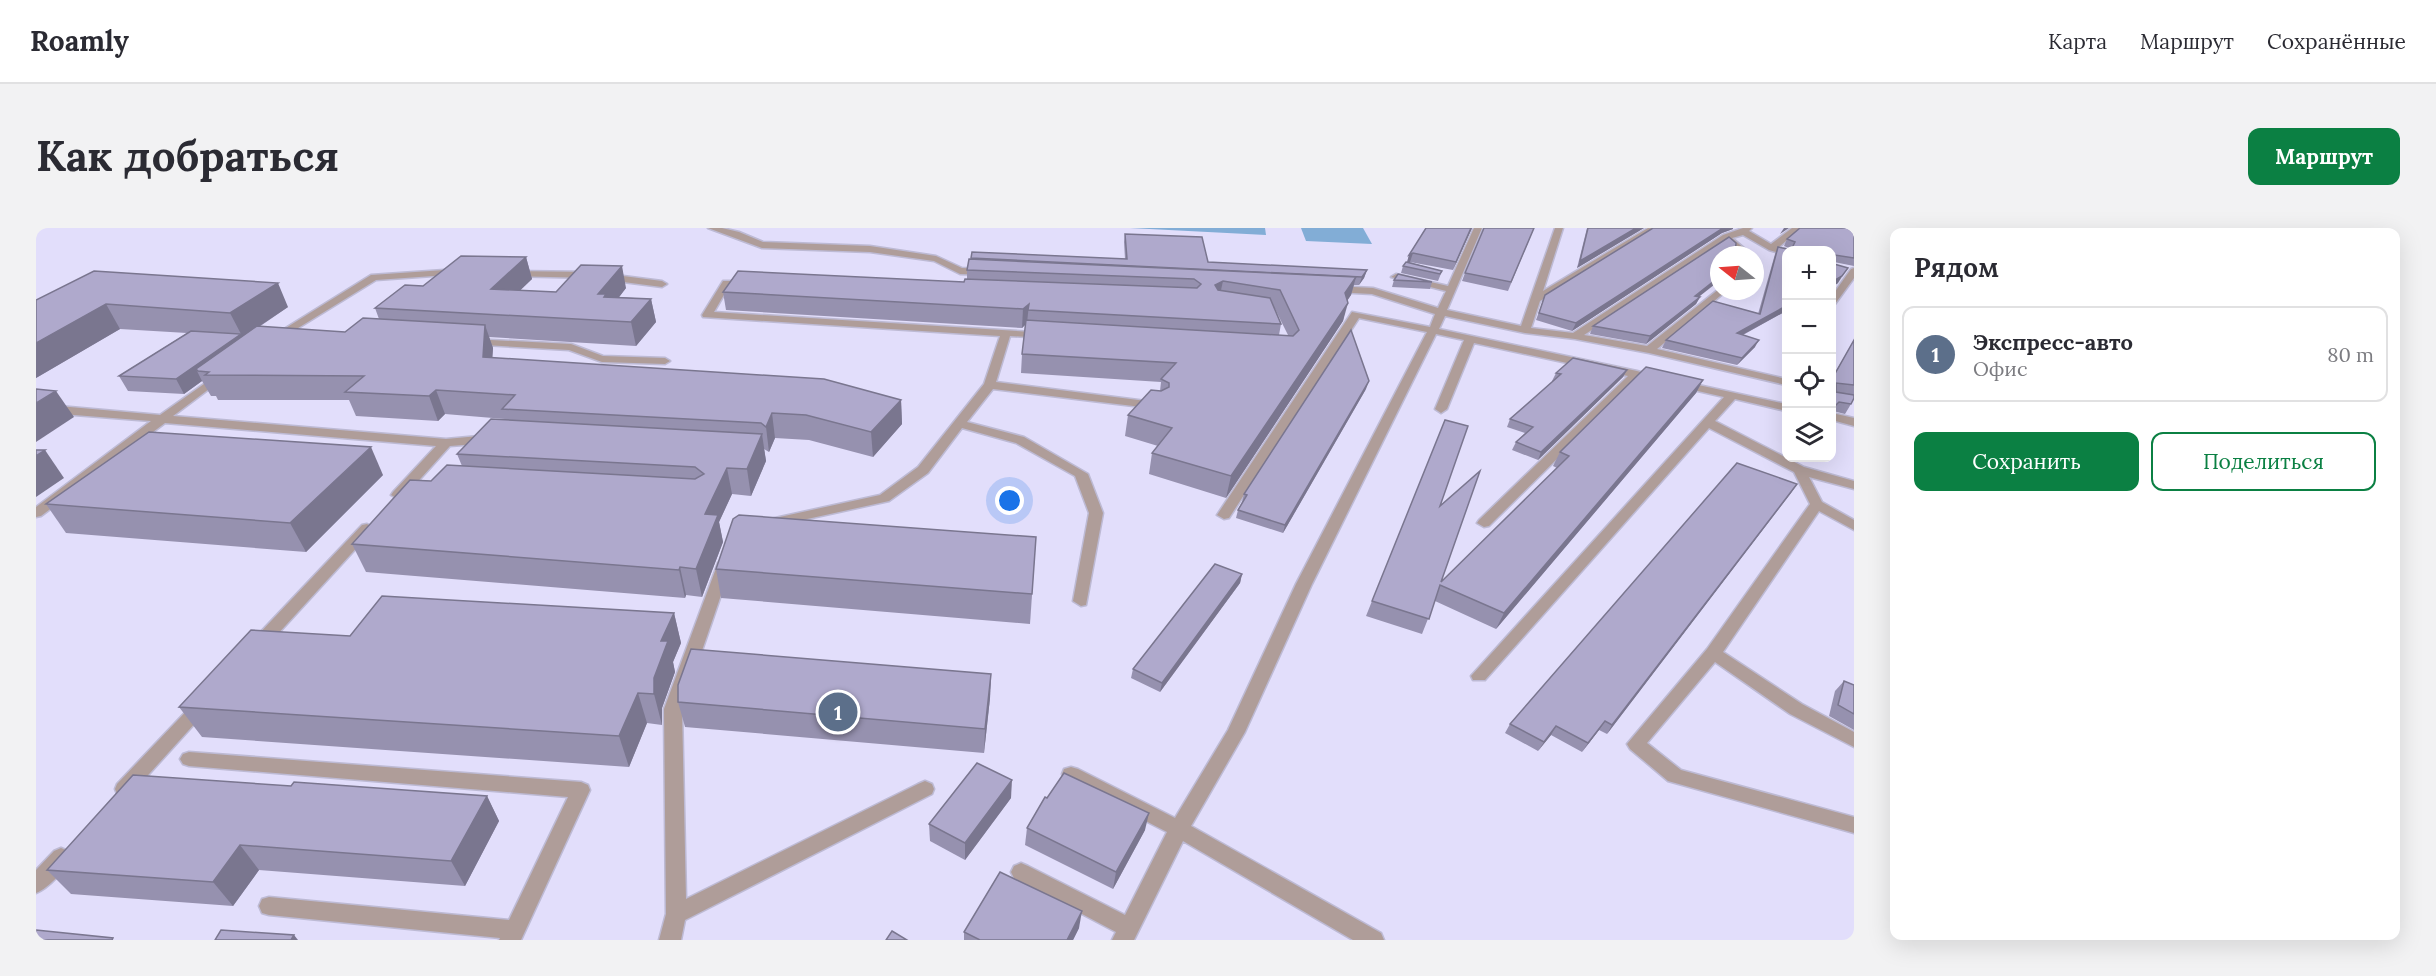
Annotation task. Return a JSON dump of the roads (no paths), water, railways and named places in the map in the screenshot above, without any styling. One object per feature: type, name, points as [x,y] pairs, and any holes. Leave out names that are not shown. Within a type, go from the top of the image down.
[{"type":"lane","points":[[712,228],[736,234],[762,245],[870,249],[936,259],[960,271],[995,273]]},
{"type":"lane","points":[[1021,872],[1126,934],[1179,829],[1236,732],[1304,584],[1433,331],[1450,279],[1478,228]]},
{"type":"lane","points":[[1525,330],[1538,298],[1559,228]]},
{"type":"lane","points":[[1538,298],[1654,228]]},
{"type":"lane","points":[[1772,248],[1797,228]]},
{"type":"lane","points":[[1575,336],[1726,237],[1746,230],[1772,248],[1782,251]]},
{"type":"lane","points":[[1726,237],[1736,246]]},
{"type":"lane","points":[[1833,300],[1854,272],[1842,269]]},
{"type":"lane","points":[[263,346],[374,277],[466,272]]},
{"type":"lane","points":[[499,273],[592,275],[662,284]]},
{"type":"lane","points":[[1396,278],[1450,279]]},
{"type":"lane","points":[[761,285],[726,284],[707,315],[1053,336]]},
{"type":"lane","points":[[1326,289],[1373,291],[1440,312],[1525,330],[1575,336],[1649,350],[1782,381]]},
{"type":"lane","points":[[1649,350],[1710,300]]},
{"type":"lane","points":[[1224,515],[1356,314],[1782,406]]},
{"type":"lane","points":[[287,331],[310,332]]},
{"type":"lane","points":[[755,526],[884,498],[923,470],[990,385],[1006,333]]},
{"type":"lane","points":[[1441,409],[1470,339]]},
{"type":"lane","points":[[465,341],[572,347],[602,359],[665,361]]},
{"type":"lane","points":[[36,513],[229,370]]},
{"type":"lane","points":[[1484,523],[1637,374]]},
{"type":"lane","points":[[990,385],[1158,405]]},
{"type":"lane","points":[[1479,676],[1732,395]]},
{"type":"lane","points":[[36,408],[165,417],[446,443],[481,438],[504,440]]},
{"type":"lane","points":[[1836,418],[1854,422]]},
{"type":"lane","points":[[1708,422],[1799,470],[1854,485]]},
{"type":"lane","points":[[958,423],[1020,440],[1081,474],[1096,513],[1081,601]]},
{"type":"lane","points":[[245,659],[446,443]]},
{"type":"lane","points":[[1799,470],[1817,504],[1852,523]]},
{"type":"lane","points":[[408,483],[432,485]]},
{"type":"lane","points":[[1817,504],[1713,653],[1636,744],[1675,776],[1854,825]]},
{"type":"lane","points":[[669,940],[676,914],[673,709],[730,545]]},
{"type":"lane","points":[[261,642],[282,644]]},
{"type":"lane","points":[[1713,653],[1796,709],[1854,740]]},
{"type":"lane","points":[[116,797],[213,694]]},
{"type":"lane","points":[[189,759],[581,790],[512,935],[269,906]]},
{"type":"lane","points":[[1071,774],[1179,829],[1373,940]]},
{"type":"lane","points":[[676,914],[925,789]]},
{"type":"lane","points":[[36,884],[68,849]]},
{"type":"water","points":[[1130,228],[1265,228],[1266,235]]},
{"type":"water","points":[[1301,228],[1363,228],[1372,244],[1306,241]]},
{"type":"place","name":"Экспресс-авто","points":[[838,712]]}]
